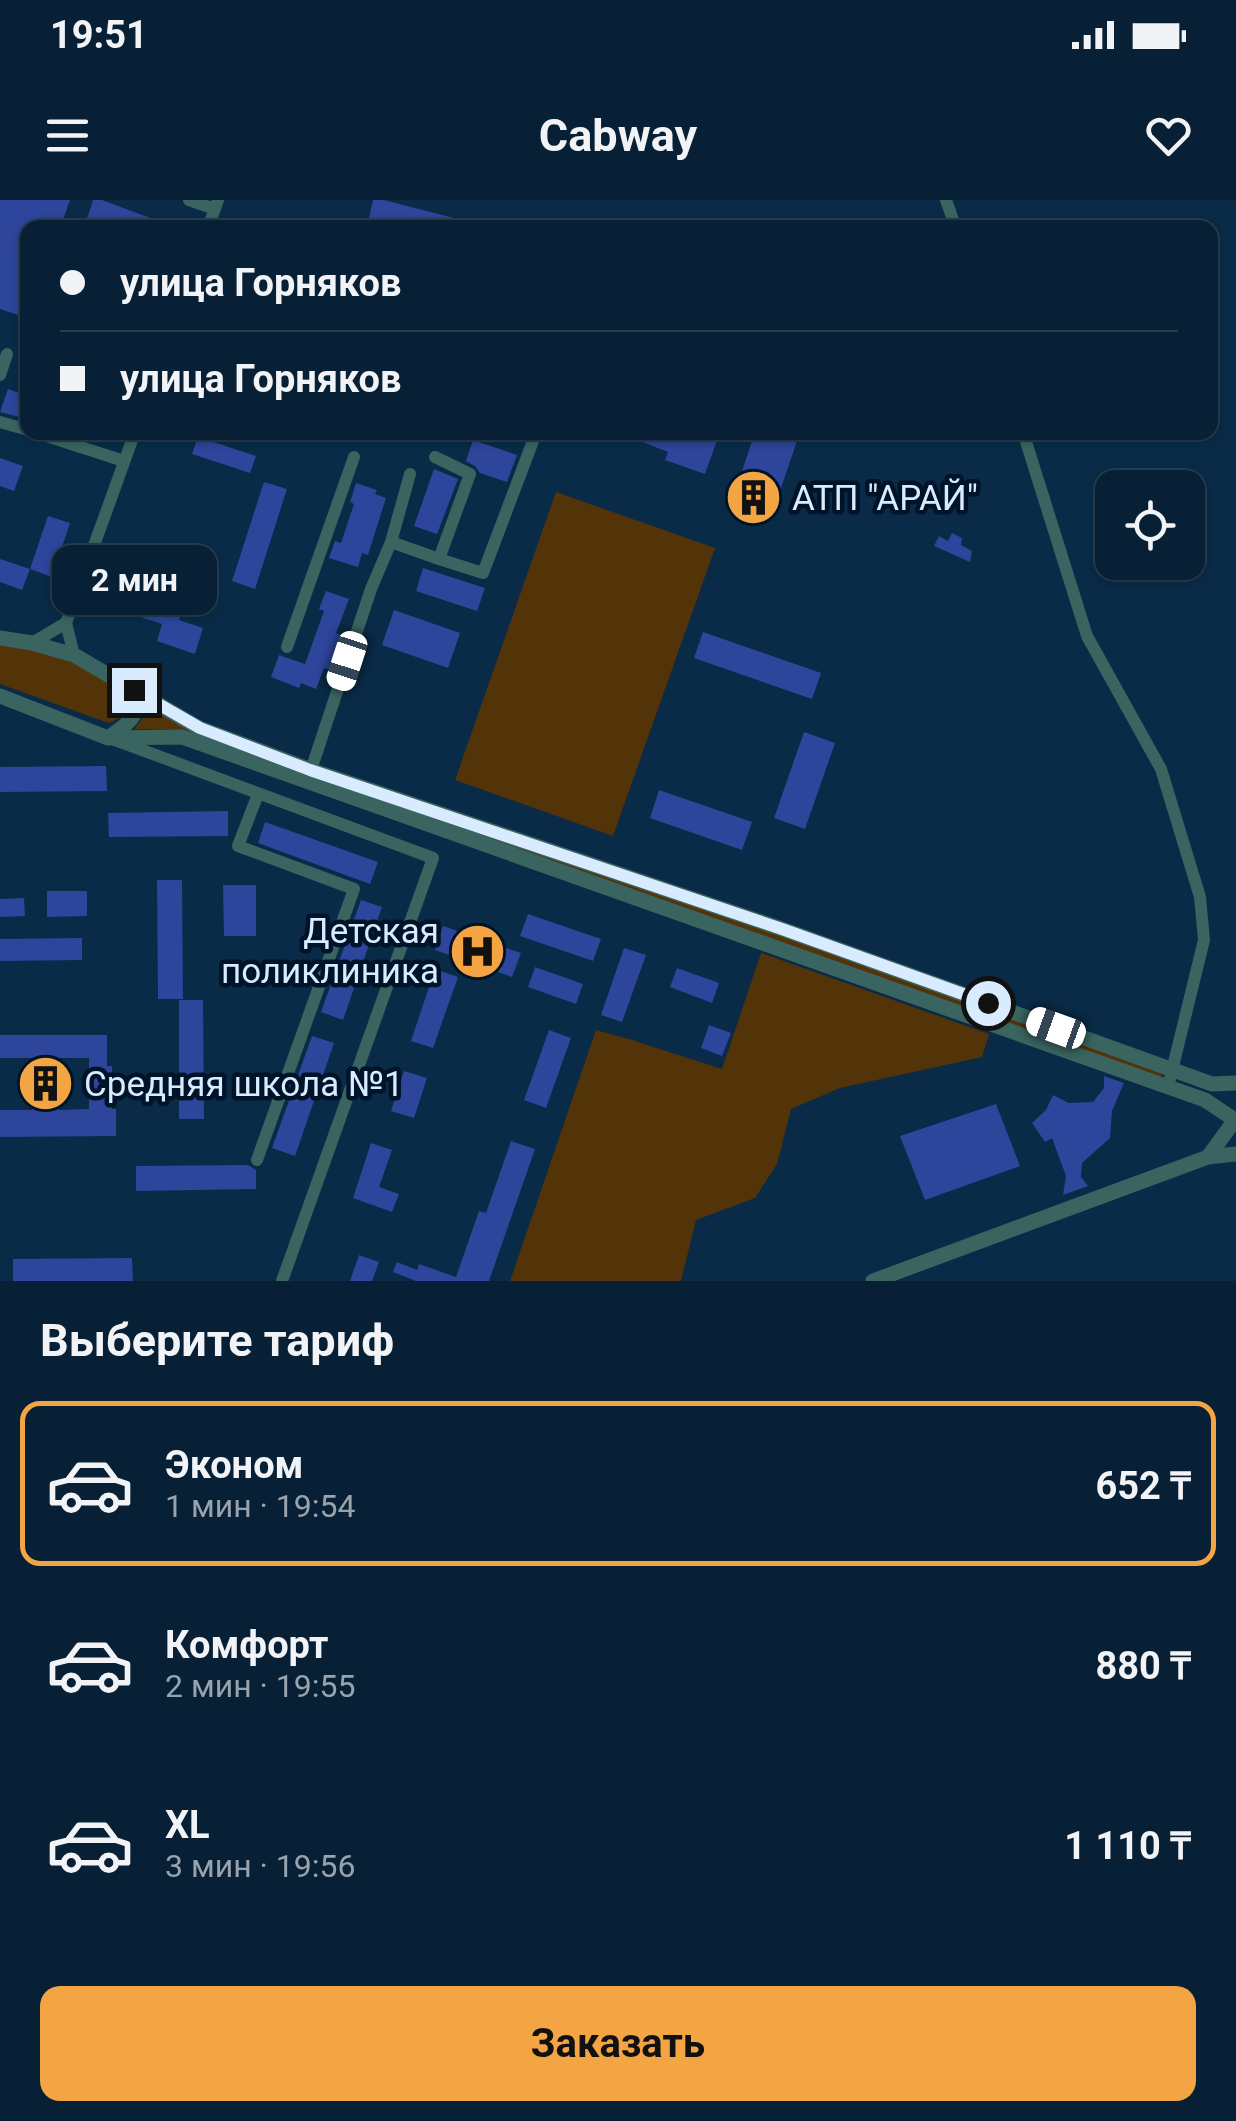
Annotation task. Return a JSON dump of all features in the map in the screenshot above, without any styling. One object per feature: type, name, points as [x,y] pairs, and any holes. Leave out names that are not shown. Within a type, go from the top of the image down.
[{"type":"street","points":[[189,200],[217,204]]},
{"type":"street","points":[[0,374],[7,354]]},
{"type":"street","points":[[56,440],[124,462]]},
{"type":"street","points":[[74,655],[66,622],[131,440]]},
{"type":"street","points":[[1026,440],[1087,636],[1161,769],[1200,898],[1204,940],[1168,1087]]},
{"type":"street","points":[[391,542],[483,573],[532,442]]},
{"type":"street","points":[[287,647],[354,457]]},
{"type":"street","points":[[435,457],[470,474],[439,559]]},
{"type":"street","points":[[310,770],[371,589],[391,542],[410,474]]},
{"type":"street","points":[[32,642],[66,622]]},
{"type":"street","points":[[0,638],[32,642],[74,655],[200,728],[310,770],[782,929],[1212,1084],[1236,1082]]},
{"type":"street","points":[[108,738],[132,722],[138,700],[134,690]]},
{"type":"street","points":[[0,696],[433,858],[282,1281]]},
{"type":"street","points":[[108,738],[182,737],[1204,1100],[1235,1123]]},
{"type":"street","points":[[257,1160],[354,888],[238,846],[258,794]]},
{"type":"street","points":[[1208,1157],[1235,1123],[1236,1107]]},
{"type":"street","points":[[873,1281],[1208,1157],[1236,1154]]},
{"type":"shaded area","points":[[556,492],[715,548],[613,836],[455,780]]},
{"type":"shaded area","points":[[0,641],[62,656],[125,693],[124,716],[109,723],[0,684]]},
{"type":"shaded area","points":[[148,696],[191,725],[1163,1075],[1158,1078],[184,730],[134,729],[146,714]]},
{"type":"shaded area","points":[[761,953],[989,1034],[982,1057],[840,1088],[791,1109],[777,1164],[755,1198],[696,1220],[681,1281],[510,1281],[596,1030],[722,1069]]},
{"type":"building","points":[[0,200],[70,200],[63,220],[20,220],[20,315],[0,309]]},
{"type":"building","points":[[93,200],[102,200],[156,220],[87,220]]},
{"type":"building","points":[[373,200],[384,200],[462,220],[376,220],[369,218]]},
{"type":"building","points":[[8,389],[20,393],[20,417],[0,412]]},
{"type":"building","points":[[197,440],[207,440],[256,456],[250,473],[192,454]]},
{"type":"building","points":[[473,440],[517,455],[507,482],[480,473],[466,461]]},
{"type":"building","points":[[637,440],[717,440],[705,474],[665,460],[668,452]]},
{"type":"building","points":[[752,440],[797,440],[774,516],[725,499],[731,481],[738,483]]},
{"type":"building","points":[[0,458],[23,466],[14,491],[0,486]]},
{"type":"building","points":[[434,469],[458,479],[437,534],[414,526]]},
{"type":"building","points":[[264,482],[287,489],[255,589],[232,581]]},
{"type":"building","points":[[356,483],[377,490],[375,494],[386,498],[368,555],[362,553],[358,567],[329,558],[335,541],[341,543],[354,504],[350,502]]},
{"type":"building","points":[[48,516],[70,523],[52,577],[30,569]]},
{"type":"building","points":[[952,533],[972,551],[970,562],[934,546],[939,536],[948,541]]},
{"type":"building","points":[[0,559],[30,569],[22,590],[0,582]]},
{"type":"building","points":[[423,568],[485,588],[477,611],[416,591]]},
{"type":"building","points":[[142,590],[184,604],[179,620],[203,628],[195,654],[157,641],[162,624],[134,615]]},
{"type":"building","points":[[326,591],[349,599],[336,633],[343,636],[330,670],[324,668],[316,689],[301,683],[299,688],[271,677],[279,655],[305,664],[324,611],[319,609]]},
{"type":"building","points":[[394,610],[460,633],[448,668],[382,645]]},
{"type":"building","points":[[703,632],[821,673],[812,699],[694,658]]},
{"type":"building","points":[[804,732],[835,743],[805,829],[774,818]]},
{"type":"building","points":[[106,766],[107,791],[0,792],[0,767]]},
{"type":"building","points":[[659,790],[752,822],[742,850],[650,818]]},
{"type":"building","points":[[228,811],[228,836],[109,837],[108,813]]},
{"type":"building","points":[[265,822],[378,862],[370,884],[258,843]]},
{"type":"building","points":[[157,880],[182,880],[183,999],[158,999]]},
{"type":"building","points":[[223,885],[256,885],[256,936],[224,936]]},
{"type":"building","points":[[47,891],[87,891],[87,916],[47,917]]},
{"type":"building","points":[[24,898],[25,916],[0,917],[0,899]]},
{"type":"building","points":[[361,900],[382,907],[343,1020],[321,1012]]},
{"type":"building","points":[[528,914],[601,939],[593,961],[520,936]]},
{"type":"building","name":"Детская поликлиника","points":[[443,926],[521,953],[512,977],[435,950]]},
{"type":"building","points":[[82,938],[82,960],[0,961],[0,939]]},
{"type":"building","points":[[624,948],[646,955],[622,1022],[601,1015]]},
{"type":"building","points":[[535,967],[583,984],[576,1004],[528,987]]},
{"type":"building","points":[[677,968],[719,983],[712,1003],[670,987]]},
{"type":"building","points":[[435,969],[458,977],[433,1048],[411,1041]]},
{"type":"building","points":[[179,1000],[203,1000],[204,1119],[179,1119]]},
{"type":"building","points":[[709,1025],[731,1033],[722,1056],[701,1048]]},
{"type":"building","points":[[549,1030],[571,1038],[546,1108],[524,1100]]},
{"type":"building","name":"Средняя школа №1","points":[[0,1035],[107,1035],[116,1136],[0,1137],[0,1110],[32,1110],[32,1058],[0,1058]],"holes":[[[59,1058],[89,1058],[89,1109],[59,1110]]]},
{"type":"building","points":[[312,1036],[334,1043],[295,1156],[272,1148]]},
{"type":"building","points":[[404,1071],[427,1078],[414,1118],[391,1111]]},
{"type":"building","points":[[1104,1076],[1124,1083],[1112,1111],[1110,1138],[1082,1163],[1081,1177],[1088,1186],[1063,1195],[1066,1176],[1052,1138],[1045,1142],[1032,1123],[1046,1110],[1053,1095],[1069,1103],[1093,1102],[1104,1088]]},
{"type":"building","points":[[996,1104],[1020,1166],[925,1200],[900,1136]]},
{"type":"building","points":[[511,1141],[535,1149],[489,1281],[416,1281],[393,1272],[397,1262],[417,1270],[419,1264],[456,1277],[479,1211],[486,1213]]},
{"type":"building","points":[[371,1143],[392,1150],[379,1187],[399,1194],[392,1212],[353,1198]]},
{"type":"building","points":[[248,1165],[256,1170],[256,1189],[136,1191],[136,1166]]},
{"type":"building","points":[[359,1255],[379,1262],[372,1281],[350,1281]]},
{"type":"building","points":[[132,1258],[133,1281],[13,1281],[13,1259]]},
{"type":"place","name":"АТП \"АРАЙ\"","points":[[753,498]]},
{"type":"place","name":"Детская поликлиника","points":[[478,951]]},
{"type":"place","name":"Средняя школа №1","points":[[45,1084]]},
{"type":"route","points":[[134,690],[200,728],[310,770],[782,929],[988,1003]]}]
